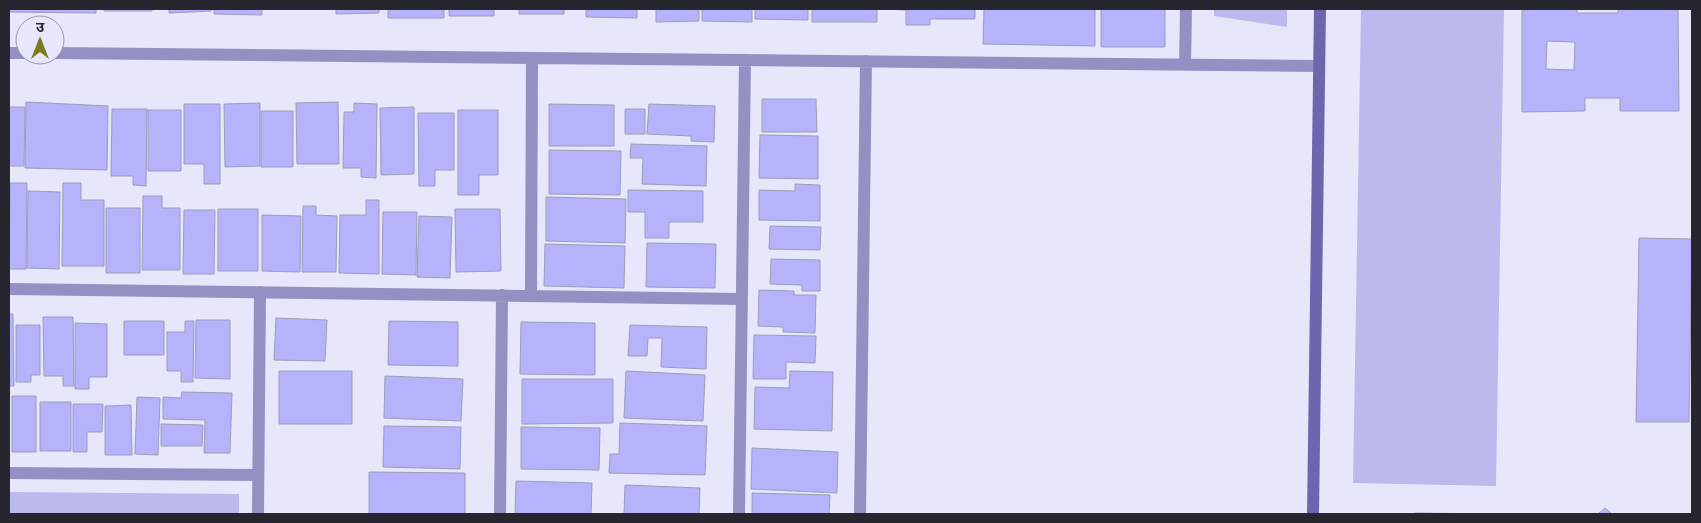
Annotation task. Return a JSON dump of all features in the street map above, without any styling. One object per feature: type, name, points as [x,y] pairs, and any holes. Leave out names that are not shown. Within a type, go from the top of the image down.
[{"type":"street","points":[[1185,64],[1186,9]]},
{"type":"street","points":[[1313,514],[1320,9]]},
{"type":"street","points":[[65,53],[1320,66]]},
{"type":"street","points":[[531,296],[532,58]]},
{"type":"street","points":[[739,514],[745,60]]},
{"type":"street","points":[[860,514],[866,61]]},
{"type":"street","points":[[9,289],[741,299]]},
{"type":"street","points":[[258,514],[260,292]]},
{"type":"street","points":[[500,514],[502,295]]},
{"type":"street","points":[[9,473],[258,475]]},
{"type":"shaded area","points":[[1214,9],[1287,9],[1287,27],[1214,16]]},
{"type":"shaded area","points":[[1361,9],[1504,9],[1496,486],[1353,483]]},
{"type":"shaded area","points":[[9,492],[239,494],[239,514],[9,514]]},
{"type":"building","points":[[9,9],[96,9],[96,13],[9,12]]},
{"type":"building","points":[[104,9],[152,9],[152,11],[104,11]]},
{"type":"building","points":[[169,9],[210,9],[211,11],[169,13]]},
{"type":"building","points":[[214,9],[262,9],[262,15],[214,14]]},
{"type":"building","points":[[336,9],[379,9],[379,13],[336,14]]},
{"type":"building","points":[[388,9],[444,9],[444,18],[388,18]]},
{"type":"building","points":[[449,9],[494,9],[494,16],[449,16]]},
{"type":"building","points":[[519,9],[564,9],[564,14],[519,14]]},
{"type":"building","points":[[586,9],[637,9],[637,18],[586,17]]},
{"type":"building","points":[[656,9],[699,9],[699,21],[656,22]]},
{"type":"building","points":[[702,9],[752,9],[752,22],[702,21]]},
{"type":"building","points":[[755,9],[808,9],[808,20],[755,19]]},
{"type":"building","points":[[812,9],[877,9],[877,22],[812,22]]},
{"type":"building","points":[[879,9],[975,9],[975,19],[930,19],[930,25],[906,25],[906,10]]},
{"type":"building","points":[[984,9],[1095,9],[1095,46],[983,44]]},
{"type":"building","points":[[1101,9],[1165,9],[1165,47],[1101,47]]},
{"type":"building","points":[[1522,9],[1577,9],[1577,13],[1618,13],[1618,9],[1678,9],[1679,111],[1620,111],[1620,98],[1585,98],[1585,111],[1522,112]],"holes":[[[1547,41],[1575,42],[1574,70],[1546,69]]]},
{"type":"building","points":[[762,99],[816,99],[817,132],[762,132]]},
{"type":"building","points":[[26,102],[108,106],[107,170],[25,168]]},
{"type":"building","points":[[338,102],[339,164],[297,164],[296,103]]},
{"type":"building","points":[[260,103],[260,166],[225,167],[224,104]]},
{"type":"building","points":[[354,103],[377,104],[376,178],[361,177],[361,168],[343,168],[344,112],[354,112]]},
{"type":"building","points":[[184,104],[220,104],[220,184],[204,184],[204,164],[184,164]]},
{"type":"building","points":[[549,104],[614,105],[614,146],[549,146]]},
{"type":"building","points":[[649,104],[715,106],[714,142],[691,141],[691,136],[647,134]]},
{"type":"building","points":[[9,107],[25,107],[24,166],[9,166]]},
{"type":"building","points":[[414,107],[414,174],[381,175],[380,108]]},
{"type":"building","points":[[112,109],[147,109],[146,186],[133,185],[133,176],[111,176]]},
{"type":"building","points":[[625,109],[645,109],[645,134],[625,134]]},
{"type":"building","points":[[148,110],[181,110],[181,171],[148,171]]},
{"type":"building","points":[[458,110],[498,110],[498,175],[479,175],[479,195],[458,195]]},
{"type":"building","points":[[261,111],[293,111],[293,167],[261,167]]},
{"type":"building","points":[[418,113],[454,113],[454,170],[435,170],[435,186],[419,186]]},
{"type":"building","points":[[760,135],[818,136],[818,179],[759,178]]},
{"type":"building","points":[[631,144],[707,146],[706,186],[642,184],[643,158],[630,158]]},
{"type":"building","points":[[549,150],[621,151],[620,195],[549,194]]},
{"type":"building","points":[[10,183],[27,183],[26,269],[9,269]]},
{"type":"building","points":[[63,183],[81,183],[81,200],[104,200],[104,266],[62,266]]},
{"type":"building","points":[[795,184],[820,185],[820,221],[759,220],[759,190],[795,191]]},
{"type":"building","points":[[628,190],[703,191],[703,222],[669,222],[669,238],[645,238],[645,212],[628,212]]},
{"type":"building","points":[[28,191],[60,192],[59,269],[27,268]]},
{"type":"building","points":[[143,196],[162,196],[162,208],[180,208],[180,270],[142,270]]},
{"type":"building","points":[[546,197],[626,199],[625,243],[546,241]]},
{"type":"building","points":[[366,200],[379,200],[379,274],[339,273],[340,215],[366,215]]},
{"type":"building","points":[[303,206],[316,206],[316,215],[337,216],[336,272],[302,272]]},
{"type":"building","points":[[106,208],[140,208],[140,273],[106,273]]},
{"type":"building","points":[[218,209],[258,209],[258,271],[218,271]]},
{"type":"building","points":[[455,209],[500,209],[501,271],[456,272]]},
{"type":"building","points":[[184,210],[215,210],[214,274],[183,274]]},
{"type":"building","points":[[383,212],[417,212],[416,275],[382,274]]},
{"type":"building","points":[[262,215],[301,216],[300,272],[262,271]]},
{"type":"building","points":[[419,216],[452,217],[450,278],[417,277]]},
{"type":"building","points":[[770,226],[821,227],[820,250],[769,249]]},
{"type":"building","points":[[1639,238],[1692,239],[1689,422],[1636,422]]},
{"type":"building","points":[[647,243],[716,244],[715,288],[646,287]]},
{"type":"building","points":[[545,244],[625,246],[624,288],[544,286]]},
{"type":"building","points":[[771,259],[820,260],[820,291],[802,291],[802,285],[770,284]]},
{"type":"building","points":[[759,290],[794,291],[794,295],[816,295],[815,333],[783,332],[783,327],[758,326]]},
{"type":"building","points":[[9,314],[13,314],[14,386],[9,386]]},
{"type":"building","points":[[43,317],[73,317],[74,386],[63,386],[63,376],[44,376]]},
{"type":"building","points":[[276,318],[327,320],[325,361],[274,360]]},
{"type":"building","points":[[196,320],[230,320],[230,379],[195,378]]},
{"type":"building","points":[[124,321],[164,321],[164,355],[124,355]]},
{"type":"building","points":[[185,321],[194,321],[193,382],[181,382],[181,371],[167,371],[167,332],[185,332]]},
{"type":"building","points":[[389,321],[458,322],[458,366],[388,365]]},
{"type":"building","points":[[521,322],[595,323],[595,375],[520,374]]},
{"type":"building","points":[[75,323],[107,324],[107,377],[89,377],[89,389],[75,389]]},
{"type":"building","points":[[16,325],[40,325],[40,375],[31,375],[31,382],[16,382]]},
{"type":"building","points":[[630,325],[707,327],[706,369],[661,367],[662,338],[648,338],[647,356],[628,356]]},
{"type":"building","points":[[754,335],[816,336],[815,363],[786,362],[786,379],[753,379]]},
{"type":"building","points":[[279,371],[352,371],[352,424],[279,424]]},
{"type":"building","points":[[626,371],[705,375],[703,421],[624,418]]},
{"type":"building","points":[[790,371],[833,372],[832,431],[754,429],[755,387],[789,388]]},
{"type":"building","points":[[385,376],[463,379],[461,421],[384,418]]},
{"type":"building","points":[[522,379],[613,379],[613,423],[522,424]]},
{"type":"building","points":[[182,392],[232,393],[230,453],[204,453],[205,420],[163,419],[163,397],[181,398]]},
{"type":"building","points":[[12,396],[36,396],[36,452],[12,452]]},
{"type":"building","points":[[137,397],[160,398],[158,455],[135,454]]},
{"type":"building","points":[[40,402],[71,402],[71,451],[40,451]]},
{"type":"building","points":[[73,404],[103,404],[102,432],[87,432],[87,452],[73,452]]},
{"type":"building","points":[[131,405],[132,455],[105,455],[105,406]]},
{"type":"building","points":[[620,423],[707,426],[705,475],[609,473],[610,454],[619,454]]},
{"type":"building","points":[[161,424],[203,425],[202,446],[161,446]]},
{"type":"building","points":[[384,426],[461,427],[460,469],[383,467]]},
{"type":"building","points":[[521,427],[600,428],[599,470],[521,469]]},
{"type":"building","points":[[752,448],[838,452],[837,493],[751,489]]},
{"type":"building","points":[[369,472],[465,473],[465,514],[369,514]]},
{"type":"building","points":[[516,481],[592,483],[591,514],[515,514]]},
{"type":"building","points":[[625,485],[700,488],[699,514],[624,514]]},
{"type":"building","points":[[752,493],[830,495],[829,514],[752,514]]},
{"type":"building","points":[[1605,508],[1612,514],[1598,514]]},
{"type":"building","points":[[1415,513],[1495,514],[1415,514]]}]
